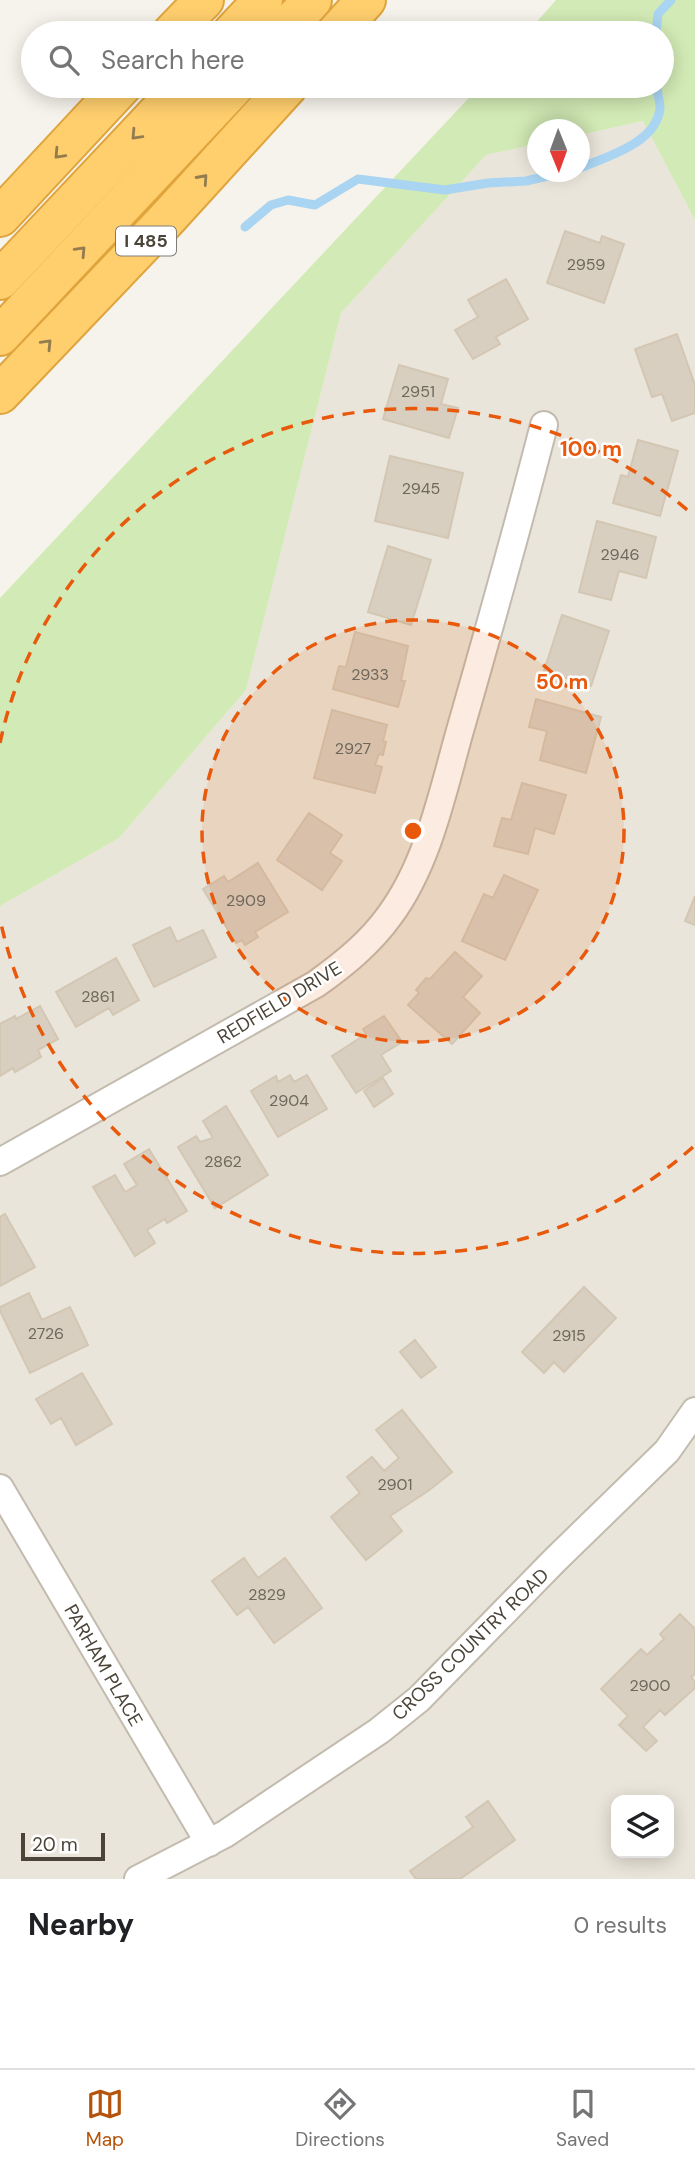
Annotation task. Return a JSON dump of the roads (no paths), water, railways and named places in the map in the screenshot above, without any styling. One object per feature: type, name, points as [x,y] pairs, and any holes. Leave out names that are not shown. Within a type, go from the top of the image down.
[{"type":"highway","points":[[184,21],[204,0]]},
{"type":"highway","points":[[243,21],[263,0]]},
{"type":"highway","points":[[293,21],[312,0]]},
{"type":"highway","points":[[346,21],[366,0]]},
{"type":"highway","points":[[0,217],[111,98]]},
{"type":"highway","points":[[0,280],[172,98]]},
{"type":"highway","name":"I 485","points":[[0,336],[224,98]]},
{"type":"highway","name":"I 485","points":[[0,394],[164,222],[277,98]]},
{"type":"street","name":"REDFIELD DRIVE","points":[[0,1162],[316,984],[346,962],[391,914],[420,858],[436,814],[511,552],[544,425]]},
{"type":"street","name":"CROSS COUNTRY ROAD","points":[[138,1879],[209,1843],[330,1765],[419,1699],[555,1560],[667,1451],[695,1411]]},
{"type":"street","name":"PARHAM PLACE","points":[[0,1488],[209,1843]]},
{"type":"waterway","points":[[657,21],[658,14],[671,0]]},
{"type":"waterway","points":[[590,164],[629,147],[650,131],[657,120],[660,108],[659,98]]},
{"type":"waterway","points":[[245,227],[271,205],[288,200],[315,205],[358,179],[445,190],[488,183],[527,181]]}]
